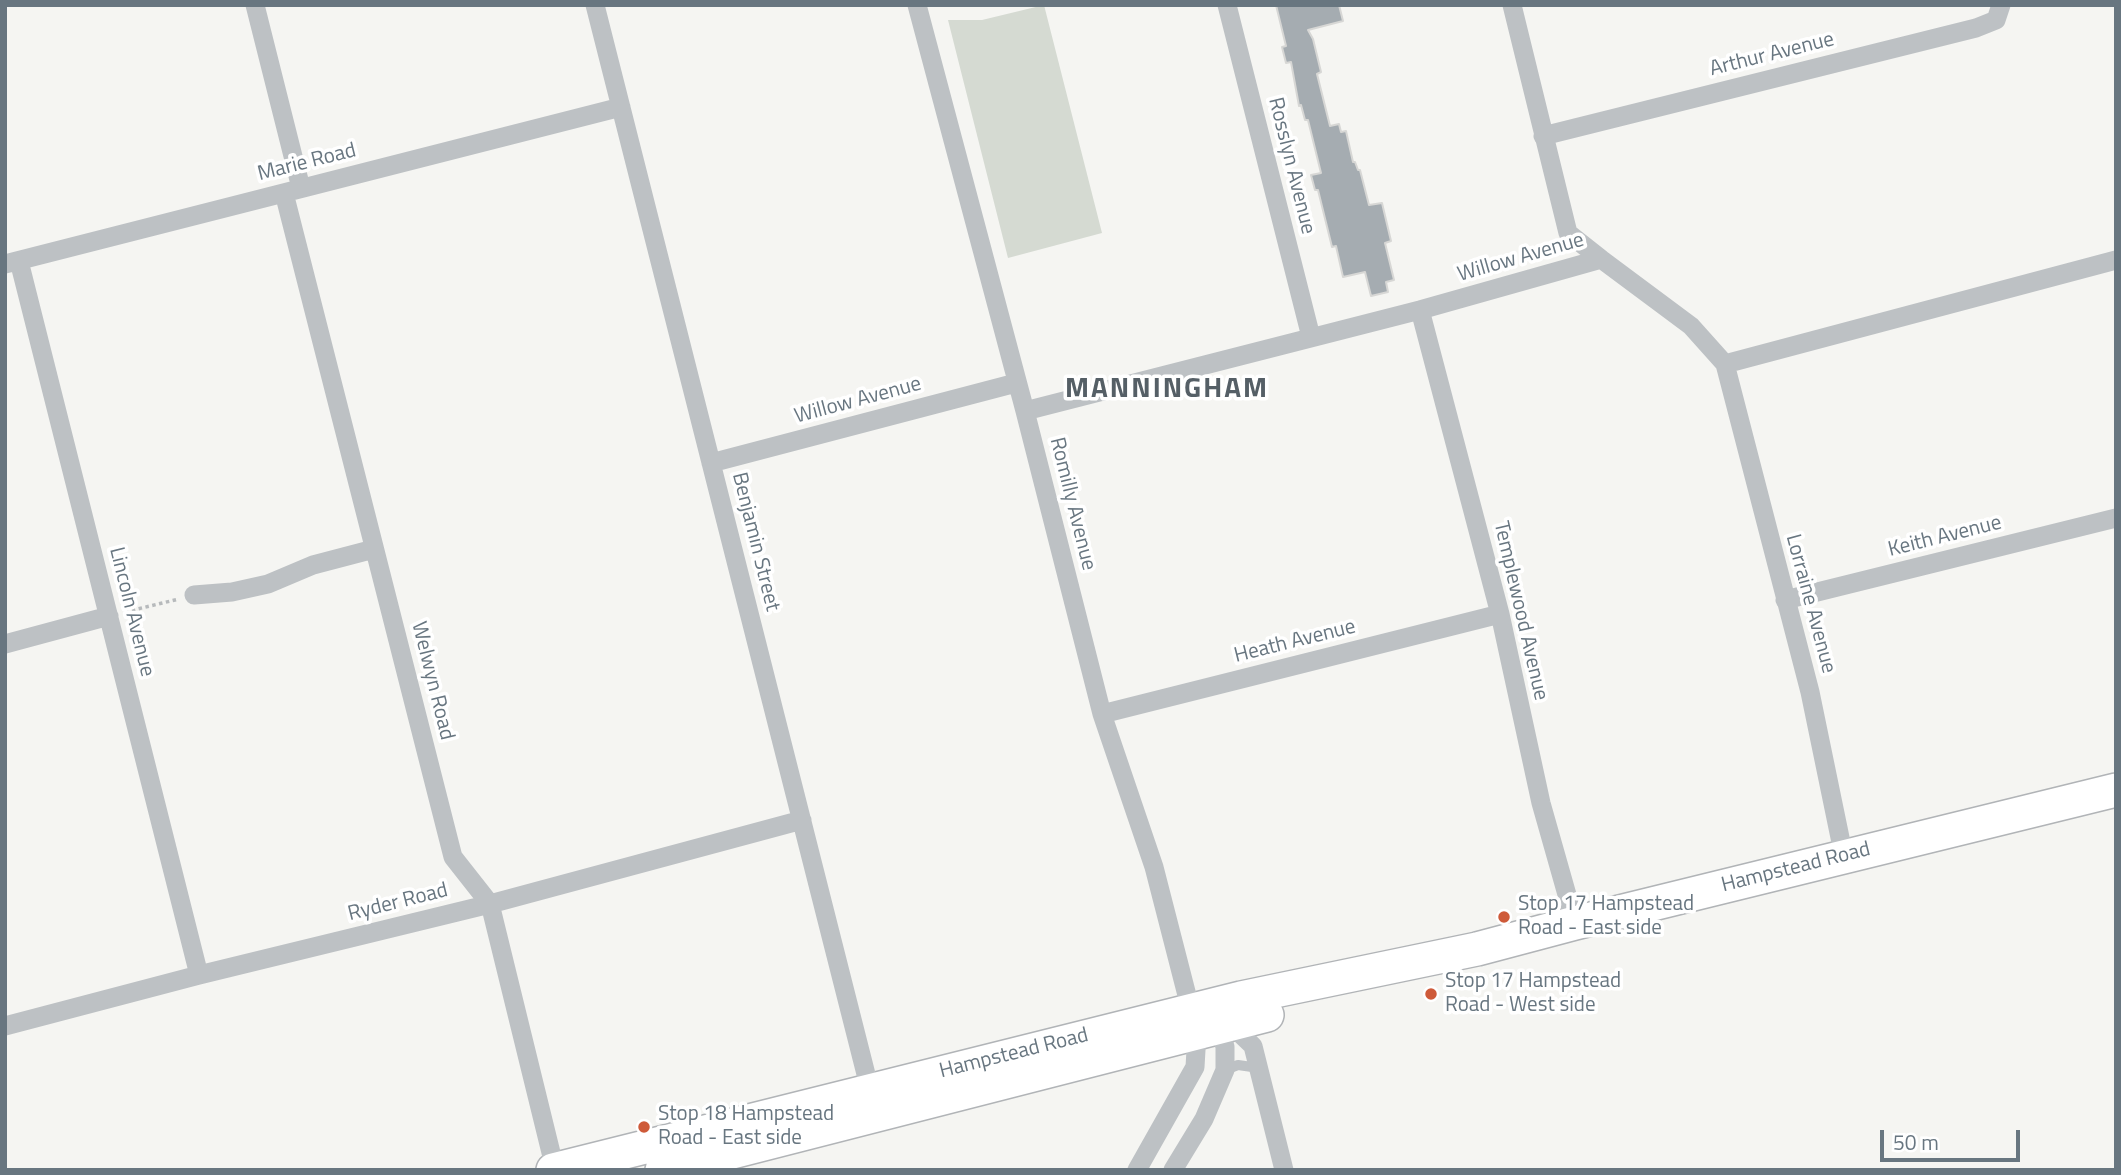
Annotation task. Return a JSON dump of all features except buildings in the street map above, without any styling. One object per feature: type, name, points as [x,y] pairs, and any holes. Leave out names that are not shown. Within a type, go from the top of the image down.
[{"type":"highway","name":"Hampstead Road","points":[[554,1170],[873,1103],[1216,1019],[1575,923],[2116,790]]},
{"type":"highway","name":"Hampstead Road","points":[[662,1170],[873,1103]]},
{"type":"street","name":"Welwyn Road","points":[[255,5],[293,191],[374,548],[453,857],[490,904],[554,1170]]},
{"type":"street","name":"Benjamin Street","points":[[595,5],[873,1103]]},
{"type":"street","name":"Romilly Avenue","points":[[918,5],[1102,715],[1154,867],[1216,1019]]},
{"type":"street","name":"Rosslyn Avenue","points":[[1227,5],[1311,337]]},
{"type":"street","points":[[1512,5],[1568,233],[1601,260]]},
{"type":"street","name":"Arthur Avenue","points":[[1543,136],[1976,28],[1996,20],[2001,5]]},
{"type":"street","name":"Marie Road","points":[[12,262],[621,107]]},
{"type":"street","name":"Willow Avenue","points":[[1025,411],[1420,310],[1601,260],[1691,326],[1724,364]]},
{"type":"street","points":[[1724,364],[2116,260]]},
{"type":"street","name":"Lincoln Avenue","points":[[12,262],[108,616],[199,975]]},
{"type":"street","name":"Templewood Avenue","points":[[1420,310],[1500,614],[1533,770],[1575,923]]},
{"type":"street","name":"Lorraine Avenue","points":[[1724,364],[1810,692],[1843,856]]},
{"type":"street","name":"Willow Avenue","points":[[711,463],[1016,383]]},
{"type":"street","name":"Keith Avenue","points":[[1784,600],[2116,518]]},
{"type":"street","points":[[194,595],[232,592],[268,584],[313,565],[374,548]]},
{"type":"street","name":"Heath Avenue","points":[[1102,715],[1500,614]]},
{"type":"street","points":[[5,644],[108,616]]},
{"type":"street","name":"Ryder Road","points":[[5,1026],[199,975],[490,904],[802,820]]},
{"type":"street","points":[[1216,1019],[1253,1046],[1284,1170]]},
{"type":"street","points":[[1173,1170],[1204,1119],[1225,1070],[1225,1047],[1216,1019]]},
{"type":"street","points":[[1137,1170],[1195,1067],[1216,1019]]},
{"type":"lane","points":[[1225,1070],[1238,1065],[1259,1068]]},
{"type":"path","points":[[108,616],[194,595]]},
{"type":"shaded area","points":[[1044,5],[1102,233],[1008,258],[948,20],[982,20]]},
{"type":"place","name":"Stop 17 Hampstead Road - East side","points":[[1504,917]]},
{"type":"place","name":"Stop 17 Hampstead Road - West side","points":[[1431,994]]},
{"type":"place","name":"Stop 18 Hampstead Road - East side","points":[[644,1127]]},
{"type":"district","name":"MANNINGHAM","points":[[1167,390]]}]
